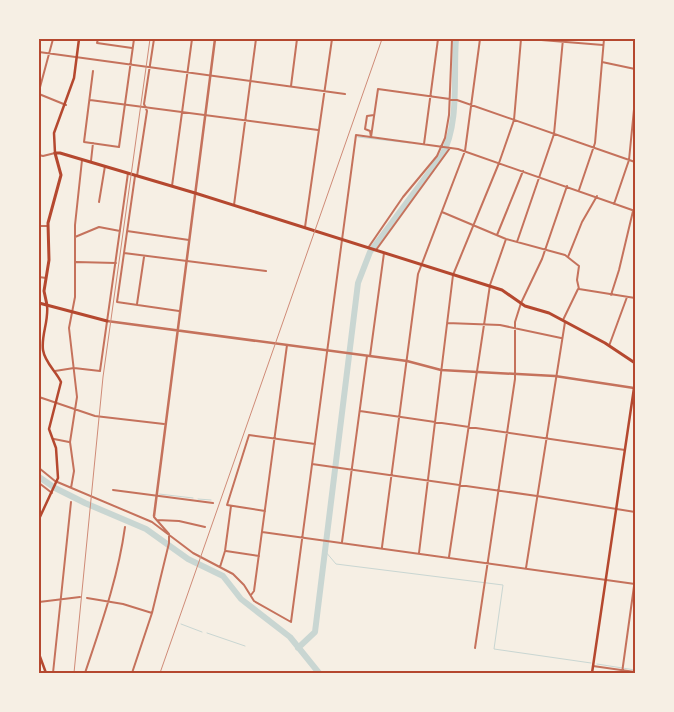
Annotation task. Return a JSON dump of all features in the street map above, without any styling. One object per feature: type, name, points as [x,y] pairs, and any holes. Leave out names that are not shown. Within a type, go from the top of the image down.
[{"type":"main road","points":[[39,519],[57,483],[58,459],[49,429],[61,382],[43,350],[48,314],[46,278],[49,260],[47,226],[61,175],[52,140],[74,78],[78,58],[78,40]]},
{"type":"main road","points":[[56,153],[234,205],[506,292],[521,303],[564,321],[610,346],[635,363]]},
{"type":"main road","points":[[39,303],[107,321]]},
{"type":"main road","points":[[592,673],[635,380]]},
{"type":"main road","points":[[39,654],[46,673]]},
{"type":"street","points":[[53,39],[39,93],[66,105]]},
{"type":"street","points":[[74,39],[78,40]]},
{"type":"street","points":[[98,39],[97,43],[132,48]]},
{"type":"street","points":[[93,71],[84,142],[119,147],[134,39]]},
{"type":"street","points":[[154,39],[144,104],[146,108],[117,302],[179,311]]},
{"type":"street","points":[[172,186],[192,39]]},
{"type":"street","points":[[132,673],[152,613],[169,537],[169,534],[154,516],[155,496],[215,39]]},
{"type":"street","points":[[234,205],[256,39]]},
{"type":"street","points":[[290,86],[296,39]]},
{"type":"street","points":[[305,228],[332,39]]},
{"type":"street","points":[[424,144],[438,39]]},
{"type":"street","points":[[368,248],[403,197],[437,156],[442,146],[448,129],[452,39]]},
{"type":"street","points":[[382,547],[420,265],[465,152],[480,39]]},
{"type":"street","points":[[419,553],[453,275],[499,163],[514,120],[521,39]]},
{"type":"street","points":[[528,39],[562,40],[604,45]]},
{"type":"street","points":[[579,190],[594,148],[604,39]]},
{"type":"street","points":[[517,242],[554,134],[562,40]]},
{"type":"street","points":[[39,52],[345,94]]},
{"type":"street","points":[[602,62],[635,70]]},
{"type":"street","points":[[371,137],[378,89],[457,100],[635,162]]},
{"type":"street","points":[[614,204],[629,160],[635,99]]},
{"type":"street","points":[[90,100],[318,130]]},
{"type":"street","points":[[371,137],[370,131],[365,129],[367,116],[374,116]]},
{"type":"street","points":[[39,468],[57,483],[152,522],[193,553],[234,574],[254,601],[291,622],[356,135],[449,147],[597,196],[634,211],[611,295]]},
{"type":"street","points":[[90,163],[93,143]]},
{"type":"street","points":[[376,250],[449,147]]},
{"type":"street","points":[[39,155],[56,153]]},
{"type":"street","points":[[71,488],[74,471],[70,442],[77,397],[69,328],[72,313],[75,237],[82,160]]},
{"type":"street","points":[[99,202],[105,166]]},
{"type":"street","points":[[497,235],[523,171]]},
{"type":"street","points":[[54,371],[74,368],[100,372],[128,173]]},
{"type":"street","points":[[475,648],[516,374],[514,329],[521,303],[534,280],[567,186]]},
{"type":"street","points":[[568,257],[582,222],[597,196]]},
{"type":"street","points":[[442,212],[506,239],[568,257],[580,268],[577,276],[579,289],[564,321],[526,568]]},
{"type":"street","points":[[39,226],[47,226]]},
{"type":"street","points":[[75,237],[99,227],[120,231]]},
{"type":"street","points":[[127,231],[188,240]]},
{"type":"street","points":[[449,557],[483,325],[490,288],[506,239]]},
{"type":"street","points":[[124,253],[266,271]]},
{"type":"street","points":[[342,542],[384,253]]},
{"type":"street","points":[[137,305],[144,257]]},
{"type":"street","points":[[75,262],[116,263]]},
{"type":"street","points":[[39,277],[46,278]]},
{"type":"street","points":[[579,289],[635,298]]},
{"type":"street","points":[[610,346],[627,297]]},
{"type":"street","points":[[107,321],[369,356],[441,370],[555,376],[635,388]]},
{"type":"street","points":[[447,323],[514,329],[561,338]]},
{"type":"street","points":[[251,595],[254,591],[287,345]]},
{"type":"street","points":[[39,397],[95,416],[164,424]]},
{"type":"street","points":[[360,411],[625,450]]},
{"type":"street","points":[[265,511],[231,506],[227,505],[226,502],[249,435],[315,444]]},
{"type":"street","points":[[52,439],[70,442]]},
{"type":"street","points":[[312,464],[616,507],[635,512]]},
{"type":"street","points":[[39,483],[53,492]]},
{"type":"street","points":[[113,490],[214,503]]},
{"type":"street","points":[[53,673],[71,502]]},
{"type":"street","points":[[220,567],[225,551],[231,506]]},
{"type":"street","points":[[156,520],[179,521],[205,527]]},
{"type":"street","points":[[85,673],[110,602],[121,556],[124,527]]},
{"type":"street","points":[[262,532],[382,547],[635,584]]},
{"type":"street","points":[[225,551],[259,556]]},
{"type":"street","points":[[622,671],[635,579]]},
{"type":"street","points":[[39,602],[80,597]]},
{"type":"street","points":[[87,598],[152,613]]},
{"type":"street","points":[[593,666],[635,672]]},
{"type":"waterway","points":[[298,648],[315,632],[358,283],[370,252],[442,155],[448,143],[454,114],[456,39]]},
{"type":"waterway","points":[[358,137],[410,143]]},
{"type":"waterway","points":[[39,477],[55,488],[85,503],[146,529],[188,559],[223,576],[241,599],[290,637],[319,673]]},
{"type":"waterway","points":[[159,494],[193,498]]},
{"type":"waterway","points":[[198,499],[211,500]]},
{"type":"waterway","points":[[325,551],[336,564],[503,585],[494,649],[591,663]]},
{"type":"waterway","points":[[181,624],[202,632]]},
{"type":"waterway","points":[[207,633],[245,646]]},
{"type":"waterway","points":[[597,664],[635,670]]},
{"type":"railway","points":[[74,673],[103,377],[150,39]]},
{"type":"railway","points":[[160,673],[382,39]]}]
